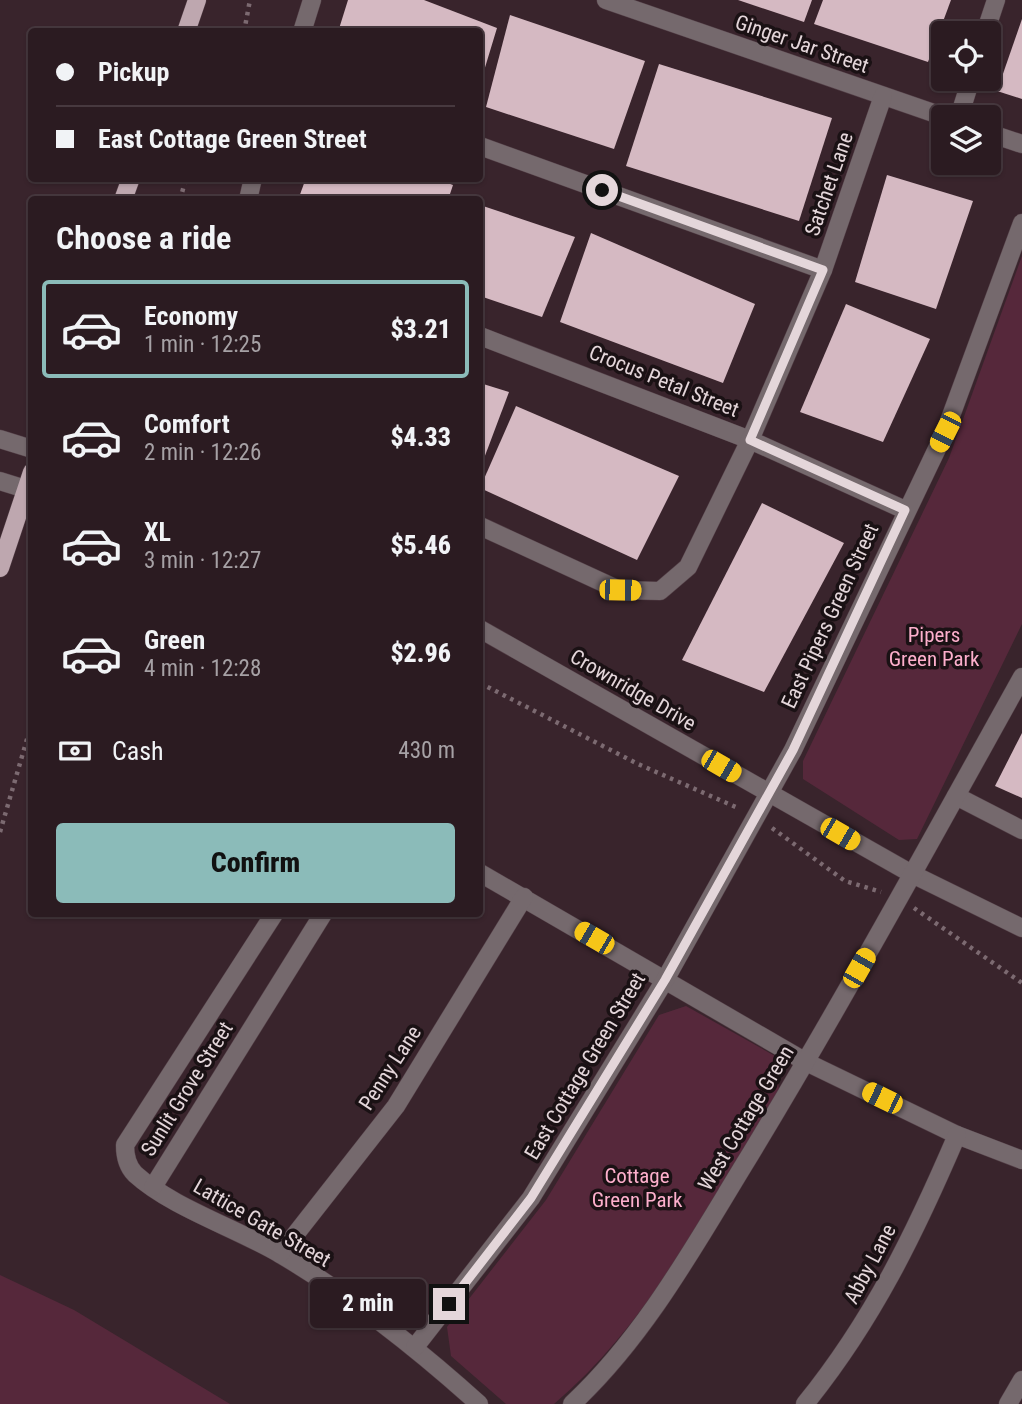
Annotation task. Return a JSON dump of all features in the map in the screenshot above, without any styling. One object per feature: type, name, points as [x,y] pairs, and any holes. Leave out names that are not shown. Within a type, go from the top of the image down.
[{"type":"main road","points":[[187,28],[197,0]]},
{"type":"main road","points":[[0,568],[28,490]]},
{"type":"street","points":[[303,28],[312,0]]},
{"type":"street","name":"Ginger Jar Street","points":[[607,0],[931,112]]},
{"type":"street","points":[[989,21],[996,0]]},
{"type":"street","name":"Satchet Lane","points":[[483,527],[620,590],[660,591],[688,567],[750,440],[823,270],[883,96]]},
{"type":"street","points":[[1001,136],[1022,144]]},
{"type":"street","points":[[483,147],[823,270]]},
{"type":"street","name":"East Pipers Green Street","points":[[768,793],[793,750],[905,510],[945,432],[1022,223]]},
{"type":"street","name":"Crocus Petal Street","points":[[483,337],[750,440],[905,510]]},
{"type":"street","points":[[0,439],[28,448]]},
{"type":"street","points":[[0,481],[28,484]]},
{"type":"street","name":"Crownridge Drive","points":[[483,631],[912,874],[1022,928]]},
{"type":"street","name":"West Cottage Green","points":[[572,1404],[617,1356],[658,1302],[806,1062],[1022,677]]},
{"type":"street","name":"East Cottage Green Street","points":[[415,1347],[531,1198],[665,980],[768,793]]},
{"type":"street","points":[[956,796],[1022,830]]},
{"type":"street","points":[[483,875],[806,1062],[957,1135],[1022,1160]]},
{"type":"street","name":"Penny Lane","points":[[280,1254],[396,1106],[524,897]]},
{"type":"street","name":"Sunlit Grove Street","points":[[272,917],[125,1145],[125,1157],[133,1172],[153,1187],[321,917]]},
{"type":"street","name":"Abby Lane","points":[[805,1404],[874,1308],[922,1215],[957,1135]]},
{"type":"street","name":"Lattice Gate Street","points":[[153,1187],[280,1254],[415,1347],[479,1404]]},
{"type":"street","points":[[1008,1404],[1022,1380]]},
{"type":"path","points":[[245,28],[250,0]]},
{"type":"path","points":[[0,832],[28,736]]},
{"type":"green space","name":"Pipers Green Park","points":[[1022,256],[1022,624],[917,839],[899,840],[803,779],[803,761],[949,458]]},
{"type":"green space","name":"Cottage Green Park","points":[[686,1006],[775,1056],[779,1090],[705,1215],[651,1297],[621,1335],[589,1371],[554,1404],[506,1404],[451,1356],[447,1327],[546,1200],[659,1015]]},
{"type":"green space","points":[[0,1275],[74,1310],[230,1404],[0,1404]]},
{"type":"building","points":[[348,0],[424,0],[497,28],[483,74],[483,28],[339,28]]},
{"type":"building","points":[[738,0],[812,0],[804,22]]},
{"type":"building","points":[[823,0],[951,0],[943,21],[931,21],[931,54],[928,62],[814,24]]},
{"type":"building","points":[[510,15],[645,61],[614,149],[486,107]]},
{"type":"building","points":[[1022,19],[1022,99],[997,91],[1001,91],[1001,79]]},
{"type":"building","points":[[659,64],[832,118],[799,221],[626,166]]},
{"type":"building","points":[[887,175],[973,201],[936,309],[855,282]]},
{"type":"building","points":[[305,182],[445,182],[453,185],[449,196],[299,196]]},
{"type":"building","points":[[483,206],[575,237],[542,317],[483,297]]},
{"type":"building","points":[[591,233],[755,304],[723,383],[560,322]]},
{"type":"building","points":[[846,304],[930,339],[883,442],[800,412]]},
{"type":"building","points":[[483,384],[509,392],[483,461]]},
{"type":"building","points":[[516,406],[679,476],[637,560],[483,489],[483,481]]},
{"type":"building","points":[[762,503],[844,543],[764,692],[682,660]]},
{"type":"building","points":[[1022,733],[1022,798],[995,786]]},
{"type":"route","points":[[449,1304],[531,1198],[665,980],[793,750],[905,510],[750,440],[823,270],[602,190]]}]
